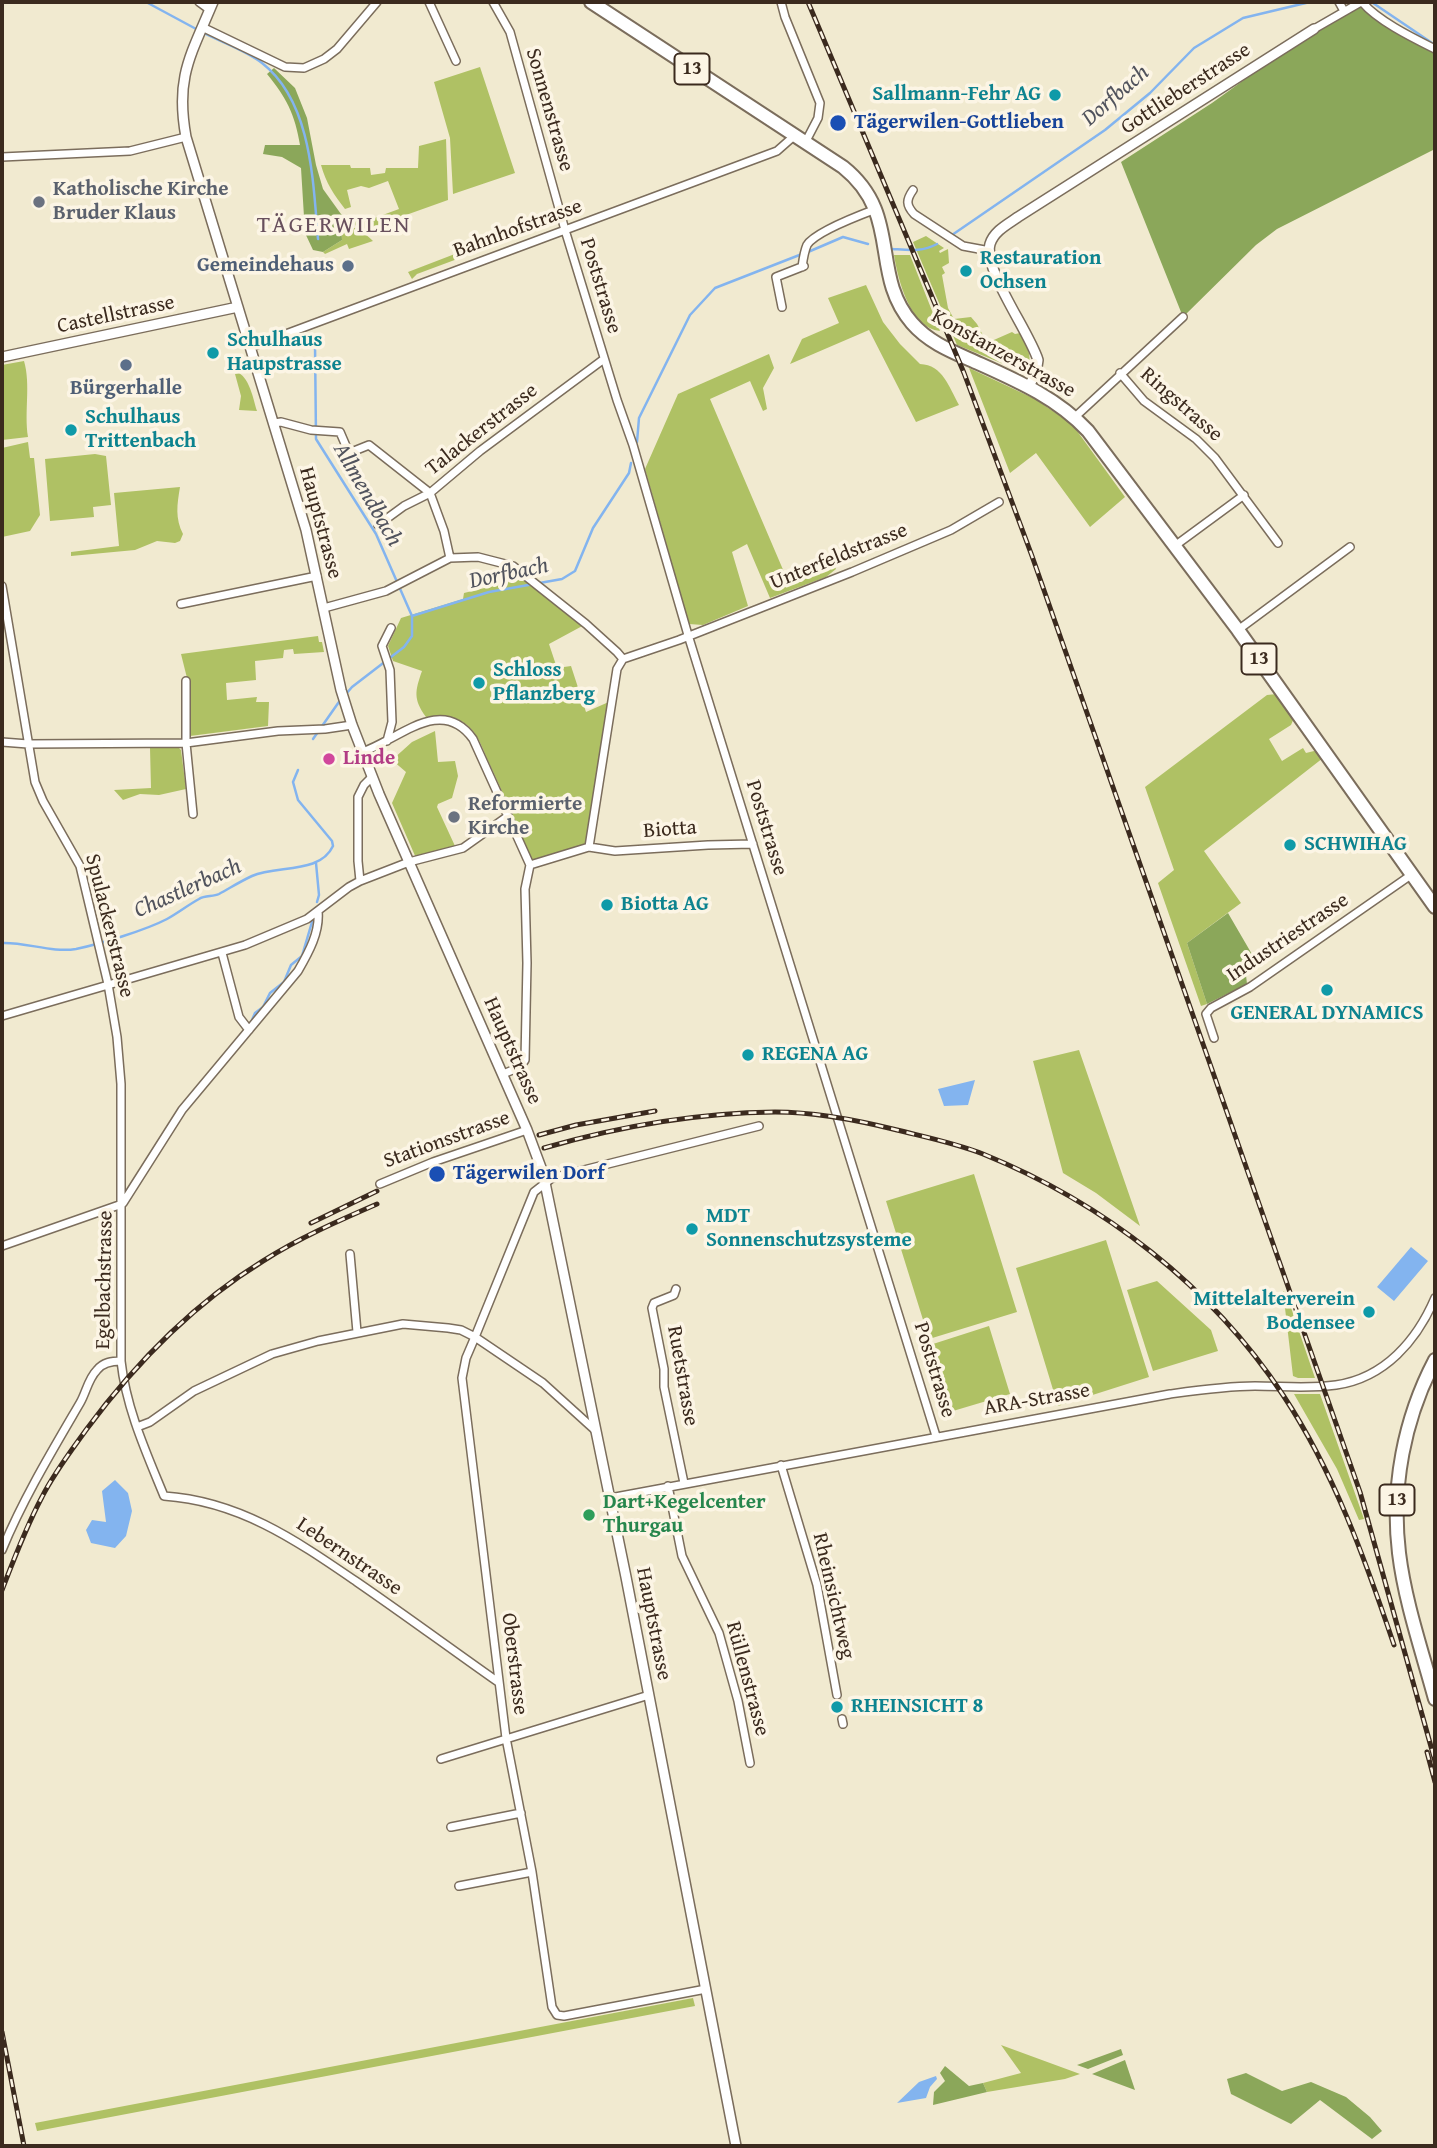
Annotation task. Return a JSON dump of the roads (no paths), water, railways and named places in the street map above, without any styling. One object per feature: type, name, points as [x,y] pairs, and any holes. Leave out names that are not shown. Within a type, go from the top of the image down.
[{"type":"main road","name":"Konstanzerstrasse","points":[[591,2],[855,177],[876,209],[889,275],[898,303],[914,326],[948,350],[1029,386],[1075,417],[1176,545],[1435,907]]},
{"type":"main road","name":"13","points":[[1435,1360],[1421,1389],[1408,1428],[1402,1451],[1396,1503],[1402,1574],[1435,1699]]},
{"type":"street","points":[[199,2],[212,6]]},
{"type":"street","points":[[201,31],[285,67],[304,68],[324,59],[337,49],[376,2]]},
{"type":"street","points":[[429,2],[456,61]]},
{"type":"street","name":"Sonnenstrasse","points":[[493,2],[509,32],[565,230]]},
{"type":"street","points":[[781,2],[820,103],[818,118],[799,139]]},
{"type":"street","points":[[1362,2],[1368,9],[1412,38],[1435,49]]},
{"type":"street","name":"Gottlieberstrasse","points":[[990,251],[990,243],[995,234],[1018,217],[1314,29],[1341,6],[1362,2]]},
{"type":"street","name":"Hauptstrasse","points":[[212,6],[186,67],[182,87],[181,104],[186,137],[306,530],[345,705],[372,777],[527,1130],[545,1182],[597,1432],[736,2146]]},
{"type":"street","points":[[2,157],[130,151],[186,137]]},
{"type":"street","name":"Bahnhofstrasse","points":[[251,347],[777,151],[799,139]]},
{"type":"street","points":[[913,190],[907,199],[908,207],[914,214],[952,241],[990,251],[991,263],[997,277],[1036,355],[1037,369],[1029,386]]},
{"type":"street","points":[[782,307],[776,277],[804,260],[812,239],[876,209]]},
{"type":"street","name":"Poststrasse","points":[[565,230],[936,1436]]},
{"type":"street","name":"Castellstrasse","points":[[2,358],[238,307]]},
{"type":"street","points":[[1075,417],[1183,317]]},
{"type":"street","name":"Talackerstrasse","points":[[378,525],[404,506],[430,493],[480,451],[604,359]]},
{"type":"street","name":"Ringstrasse","points":[[1120,373],[1144,401],[1196,439],[1215,458],[1279,543]]},
{"type":"street","points":[[274,423],[281,422],[321,432],[340,432],[349,453],[369,445],[430,493],[444,531],[450,558]]},
{"type":"street","points":[[1176,545],[1244,495]]},
{"type":"street","name":"Unterfeldstrasse","points":[[623,659],[852,572],[951,530],[999,502]]},
{"type":"street","points":[[1238,630],[1350,547]]},
{"type":"street","points":[[324,608],[369,596],[450,558],[478,557],[513,566],[586,624],[623,659],[617,669],[589,847],[530,865]]},
{"type":"street","points":[[181,604],[317,576]]},
{"type":"street","name":"Spulackerstrasse","points":[[2,586],[31,766],[40,796],[80,866],[108,984],[121,1084],[122,1204]]},
{"type":"street","points":[[387,741],[392,722],[388,660],[382,646],[391,628]]},
{"type":"street","points":[[186,681],[187,743],[193,814]]},
{"type":"street","points":[[362,752],[424,722],[445,721],[461,726],[473,739],[530,865],[526,888],[525,1056],[520,1067],[503,1074]]},
{"type":"street","points":[[2,742],[187,743],[352,725]]},
{"type":"street","points":[[360,881],[358,797],[372,777]]},
{"type":"street","points":[[2,1016],[222,953],[289,928],[360,881],[409,862],[463,848],[508,816]]},
{"type":"street","name":"Biotta","points":[[589,847],[615,851],[753,845]]},
{"type":"street","name":"Industriestrasse","points":[[1214,1038],[1206,1014],[1211,1007],[1250,987],[1411,875]]},
{"type":"street","name":"Egelbachstrasse","points":[[164,1496],[136,1427],[126,1393],[121,1361],[122,1204],[182,1110],[298,971],[311,948],[319,920],[318,911]]},
{"type":"street","points":[[222,953],[239,1017],[249,1030]]},
{"type":"street","points":[[545,1182],[551,1178],[759,1126]]},
{"type":"street","name":"Stationsstrasse","points":[[380,1184],[433,1162],[527,1130]]},
{"type":"street","name":"Oberstrasse","points":[[545,1182],[534,1192],[475,1337],[462,1372],[462,1384],[506,1738],[532,1872],[552,2007],[557,2015],[564,2016],[706,1989]]},
{"type":"street","points":[[2,1246],[122,1204]]},
{"type":"street","points":[[350,1254],[357,1332]]},
{"type":"street","name":"Ruetstrasse","points":[[676,1289],[674,1295],[654,1303],[652,1308],[664,1369],[664,1387],[684,1483]]},
{"type":"street","name":"ARA-Strasse","points":[[610,1498],[1170,1394],[1220,1387],[1338,1385],[1378,1369],[1394,1358],[1418,1332],[1435,1297]]},
{"type":"street","points":[[136,1427],[150,1422],[194,1391],[272,1354],[391,1325],[417,1325],[461,1330],[475,1337],[543,1383],[597,1432]]},
{"type":"street","points":[[2,1550],[13,1524],[82,1400],[95,1371],[102,1365],[121,1361]]},
{"type":"street","name":"Rheinsichtweg","points":[[781,1465],[817,1585],[837,1695]]},
{"type":"street","name":"Rüllenstrasse","points":[[668,1486],[682,1556],[719,1633],[738,1701],[750,1763]]},
{"type":"street","name":"Lebernstrasse","points":[[164,1496],[183,1497],[232,1511],[285,1534],[498,1682]]},
{"type":"street","points":[[441,1759],[649,1695]]},
{"type":"street","points":[[451,1827],[521,1813]]},
{"type":"street","points":[[459,1886],[532,1872]]},
{"type":"water","points":[[975,1080],[968,1105],[944,1106],[938,1089]]},
{"type":"water","points":[[1411,1247],[1428,1261],[1394,1301],[1377,1287]]},
{"type":"water","points":[[115,1480],[128,1493],[132,1511],[126,1536],[115,1548],[91,1543],[86,1530],[92,1520],[106,1522],[102,1491]]},
{"type":"water","points":[[936,2076],[937,2079],[926,2098],[897,2103],[919,2082]]},
{"type":"waterway","name":"Allmendbach","points":[[146,2],[198,30]]},
{"type":"waterway","name":"Dorfbach","points":[[952,235],[1105,130],[1150,93],[1194,48],[1243,18],[1310,2]]},
{"type":"waterway","name":"Dorfbach","points":[[1373,3],[1435,45]]},
{"type":"waterway","name":"Allmendbach","points":[[204,33],[262,63],[279,79],[291,99],[307,144],[318,239]]},
{"type":"waterway","name":"Dorfbach","points":[[808,252],[843,237],[868,244]]},
{"type":"waterway","name":"Dorfbach","points":[[892,249],[921,249],[937,244]]},
{"type":"waterway","name":"Dorfbach","points":[[637,442],[639,418],[690,315],[715,288],[802,254]]},
{"type":"waterway","name":"Allmendbach","points":[[315,343],[316,439],[376,534],[412,616],[412,636],[404,647],[346,694]]},
{"type":"waterway","name":"Dorfbach","points":[[412,616],[489,592],[562,579],[575,571],[593,528],[629,473],[631,463]]},
{"type":"waterway","name":"Chastlerbach","points":[[313,739],[341,699]]},
{"type":"waterway","name":"Chastlerbach","points":[[2,943],[58,950],[86,947],[158,923],[201,898],[219,894],[252,876],[319,861],[333,846],[332,841],[298,800],[293,782],[298,770]]},
{"type":"waterway","points":[[316,863],[319,895],[317,902]]},
{"type":"waterway","points":[[252,1020],[270,993],[284,982],[291,965],[302,956],[312,922]]},
{"type":"tunnel","points":[[837,1695],[842,1719]]},
{"type":"railway","points":[[808,2],[964,373],[1032,556],[1360,1492],[1435,1761]]},
{"type":"railway","points":[[539,1135],[576,1125],[655,1111]]},
{"type":"railway","points":[[544,1148],[601,1133],[687,1118],[746,1113],[806,1113],[867,1123],[962,1147],[1028,1174],[1071,1197],[1112,1223],[1188,1284],[1223,1318],[1283,1395],[1333,1485],[1360,1548],[1394,1645]]},
{"type":"railway","points":[[311,1223],[377,1191]]},
{"type":"railway","points":[[2,1590],[20,1543],[52,1479],[124,1382],[166,1337],[213,1296],[263,1261],[333,1223],[377,1204]]},
{"type":"railway","points":[[1427,1752],[1435,1782]]},
{"type":"railway","points":[[2,2032],[24,2146]]},
{"type":"place","name":"Sallmann-Fehr AG","points":[[1055,95]]},
{"type":"place","name":"Tägerwilen-Gottlieben","points":[[838,123]]},
{"type":"place","name":"Katholische Kirche Bruder Klaus","points":[[39,202]]},
{"type":"place","name":"Gemeindehaus","points":[[348,266]]},
{"type":"place","name":"Restauration Ochsen","points":[[966,271]]},
{"type":"place","name":"Schulhaus Haupstrasse","points":[[213,353]]},
{"type":"place","name":"Bürgerhalle","points":[[126,365]]},
{"type":"place","name":"Schulhaus Trittenbach","points":[[71,430]]},
{"type":"place","name":"Schloss Pflanzberg","points":[[479,683]]},
{"type":"place","name":"Linde","points":[[329,759]]},
{"type":"place","name":"Reformierte Kirche","points":[[454,817]]},
{"type":"place","name":"SCHWIHAG","points":[[1290,845]]},
{"type":"place","name":"Biotta AG","points":[[607,905]]},
{"type":"place","name":"GENERAL DYNAMICS","points":[[1327,990]]},
{"type":"place","name":"REGENA AG","points":[[748,1055]]},
{"type":"place","name":"Tägerwilen Dorf","points":[[437,1174]]},
{"type":"place","name":"MDT Sonnenschutzsysteme","points":[[692,1229]]},
{"type":"place","name":"Mittelalterverein Bodensee","points":[[1369,1312]]},
{"type":"place","name":"Dart+Kegelcenter Thurgau","points":[[589,1515]]},
{"type":"place","name":"RHEINSICHT 8","points":[[837,1707]]},
{"type":"district","name":"TÄGERWILEN","points":[[334,226]]}]
